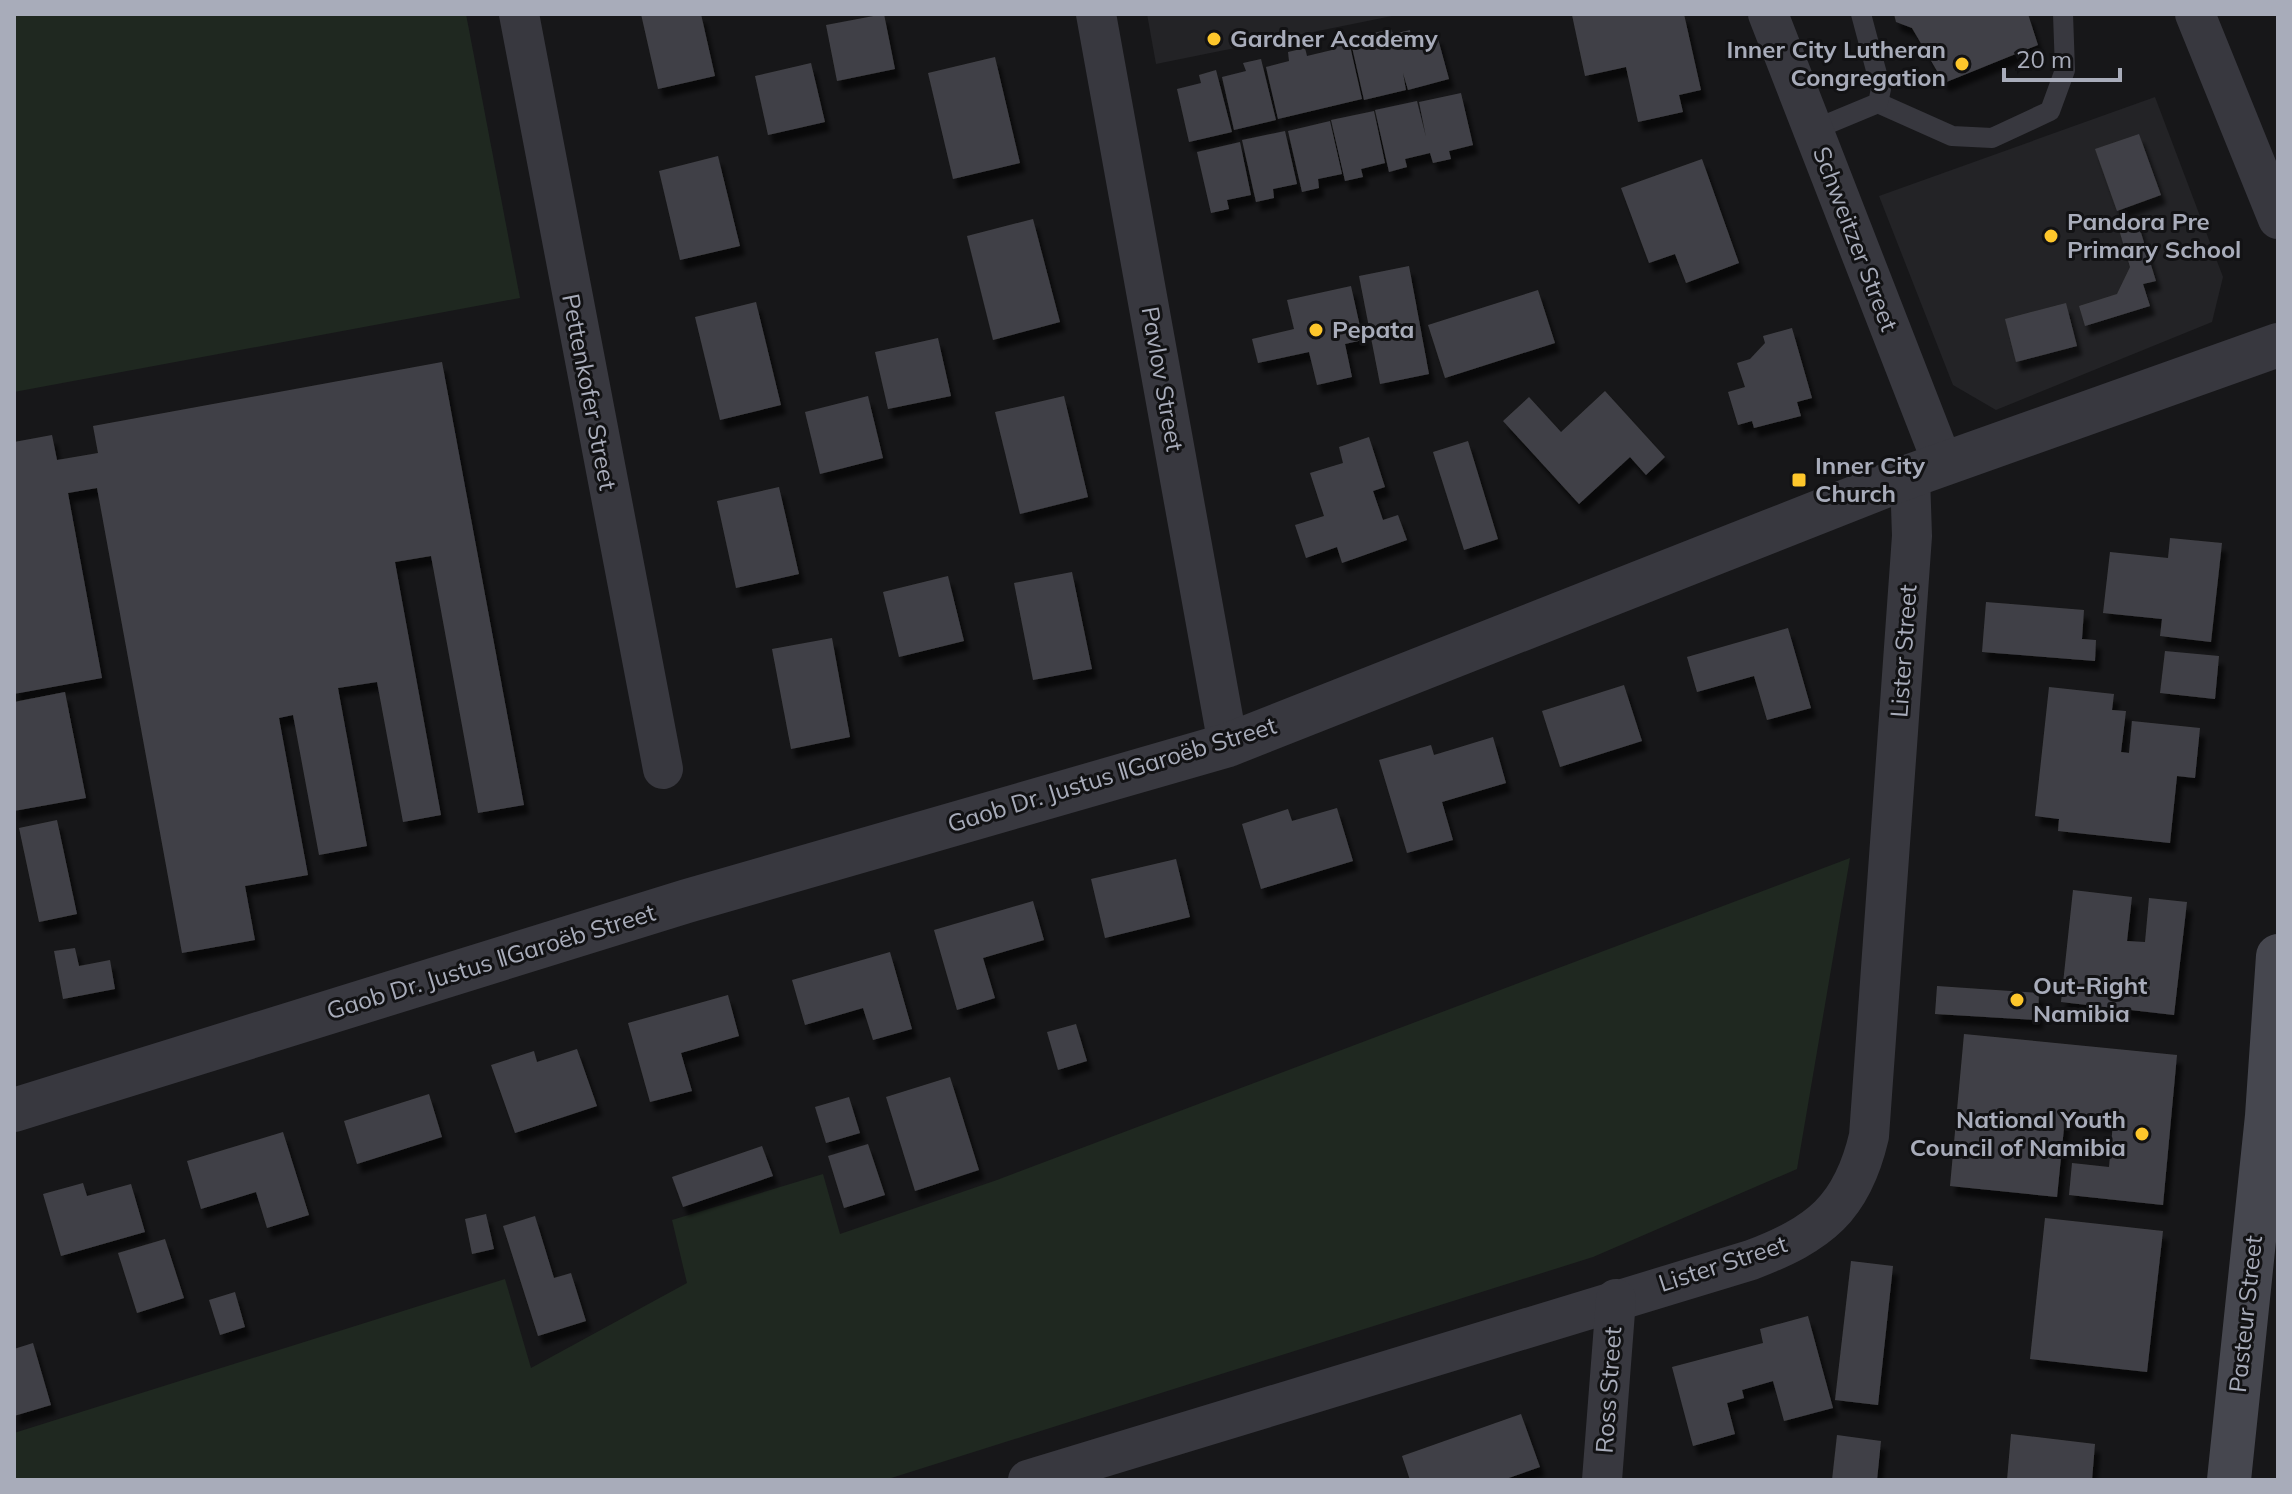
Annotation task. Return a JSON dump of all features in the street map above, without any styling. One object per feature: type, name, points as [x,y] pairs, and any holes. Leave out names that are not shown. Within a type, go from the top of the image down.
[{"type":"main road","name":"Pasteur Street","points":[[2229,1480],[2267,1116],[2278,956]]},
{"type":"street","name":"Pettenkofer Street","points":[[519,14],[663,769]]},
{"type":"street","name":"Pavlov Street","points":[[1096,14],[1228,745]]},
{"type":"street","name":"Schweitzer Street","points":[[1768,14],[1813,130],[1927,470]]},
{"type":"street","points":[[2195,14],[2278,219]]},
{"type":"street","name":"Gaob Dr. Justus ǁGaroëb Street","points":[[14,1110],[687,901],[1228,745],[1927,470],[2278,345]]},
{"type":"street","name":"Lister Street","points":[[1028,1480],[1784,1248],[1815,1229],[1844,1200],[1860,1175],[1869,1136],[1912,536],[1927,470]]},
{"type":"street","name":"Ross Street","points":[[1602,1480],[1616,1299]]},
{"type":"lane","points":[[1861,14],[1881,89],[1878,103]]},
{"type":"lane","points":[[1813,130],[1878,103],[1952,136],[1992,138],[2050,111],[2065,70],[2063,14]]},
{"type":"shaded area","points":[[14,14],[466,14],[520,298],[14,392]]},
{"type":"shaded area","name":"Gardner Academy","points":[[1147,14],[1397,14],[1397,15],[1156,64]]},
{"type":"shaded area","name":"Pandora Pre Primary School","points":[[2155,97],[2223,277],[2212,322],[1996,410],[1953,385],[1879,196]]},
{"type":"shaded area","points":[[1850,858],[1797,1169],[1593,1257],[885,1480],[14,1480],[14,1433],[505,1279],[531,1368],[687,1283],[672,1220],[823,1174],[840,1234],[997,1180]]},
{"type":"building","points":[[641,14],[701,14],[715,76],[658,89]]},
{"type":"building","points":[[884,14],[895,69],[837,81],[826,25]]},
{"type":"building","points":[[1684,14],[1701,90],[1679,95],[1683,112],[1638,122],[1626,67],[1585,76],[1572,15]]},
{"type":"building","name":"Inner City Lutheran Congregation","points":[[1894,14],[2028,14],[2038,45],[1944,83],[1912,28],[1896,22]]},
{"type":"building","points":[[1391,29],[1393,34],[1410,30],[1412,41],[1437,35],[1449,79],[1408,90],[1403,73],[1406,90],[1364,100],[1352,47],[1376,41],[1374,33]]},
{"type":"building","points":[[1348,37],[1362,99],[1278,119],[1266,67],[1289,61],[1288,52],[1305,48],[1307,56],[1332,50],[1330,41]]},
{"type":"building","points":[[995,57],[1020,163],[953,179],[928,73]]},
{"type":"building","points":[[1261,59],[1276,120],[1234,130],[1222,77],[1246,71],[1243,63]]},
{"type":"building","points":[[811,63],[825,122],[768,135],[755,76]]},
{"type":"building","points":[[1216,70],[1232,132],[1189,142],[1177,89],[1201,83],[1199,75]]},
{"type":"building","points":[[1461,93],[1473,145],[1449,151],[1451,159],[1433,163],[1430,153],[1405,159],[1407,167],[1389,172],[1375,110],[1417,101],[1426,137],[1419,102]]},
{"type":"building","points":[[1374,111],[1385,163],[1361,169],[1363,177],[1345,181],[1331,120]]},
{"type":"building","points":[[1330,121],[1342,174],[1318,179],[1319,188],[1302,192],[1288,131]]},
{"type":"building","points":[[1285,131],[1297,184],[1273,189],[1274,198],[1256,202],[1242,140]]},
{"type":"building","points":[[2139,134],[2161,195],[2117,211],[2095,149]]},
{"type":"building","points":[[1240,142],[1251,195],[1227,200],[1229,209],[1211,213],[1197,152]]},
{"type":"building","points":[[718,156],[740,246],[680,260],[659,171]]},
{"type":"building","points":[[1702,159],[1739,263],[1686,283],[1675,254],[1649,263],[1621,188]]},
{"type":"building","points":[[1033,219],[1060,322],[993,340],[967,236]]},
{"type":"building","points":[[2137,220],[2156,281],[2143,284],[2150,306],[2085,326],[2079,306],[2117,294],[2130,267],[2118,226]]},
{"type":"building","points":[[1409,266],[1429,374],[1380,384],[1359,276]]},
{"type":"building","points":[[1351,286],[1363,340],[1345,344],[1352,377],[1317,385],[1309,352],[1258,363],[1252,339],[1294,329],[1287,300]]},
{"type":"building","points":[[1538,290],[1555,343],[1445,378],[1428,325]]},
{"type":"building","points":[[756,302],[781,405],[720,420],[695,317]]},
{"type":"building","points":[[2066,303],[2077,346],[2016,362],[2005,319]]},
{"type":"building","points":[[1792,328],[1812,398],[1797,402],[1801,416],[1754,428],[1752,421],[1738,425],[1728,392],[1745,387],[1737,363],[1750,359],[1765,343],[1763,336]]},
{"type":"building","points":[[938,338],[951,396],[888,409],[875,352]]},
{"type":"building","points":[[442,362],[524,805],[478,813],[431,556],[395,562],[441,815],[403,822],[377,682],[338,688],[367,846],[319,855],[293,715],[279,718],[308,875],[245,886],[255,940],[182,953],[97,488],[68,493],[102,678],[14,694],[14,442],[52,435],[57,460],[98,453],[93,426]]},
{"type":"building","points":[[1605,391],[1665,457],[1646,475],[1630,457],[1579,504],[1503,421],[1529,397],[1561,432]]},
{"type":"building","points":[[868,396],[883,458],[820,474],[805,412]]},
{"type":"building","points":[[1064,396],[1088,497],[1020,514],[995,412]]},
{"type":"building","points":[[1369,437],[1385,487],[1373,491],[1383,520],[1398,515],[1407,540],[1342,563],[1337,547],[1306,558],[1295,525],[1324,516],[1310,473],[1343,463],[1339,447]]},
{"type":"building","points":[[1468,441],[1498,539],[1464,550],[1433,452]]},
{"type":"building","points":[[779,487],[799,574],[736,588],[717,501]]},
{"type":"building","points":[[2170,538],[2222,543],[2211,642],[2160,636],[2162,619],[2103,613],[2110,552],[2168,558]]},
{"type":"building","points":[[1072,572],[1092,669],[1033,680],[1014,583]]},
{"type":"building","points":[[948,576],[964,641],[899,657],[883,592]]},
{"type":"building","points":[[1986,602],[2084,610],[2082,639],[2096,640],[2095,661],[1982,652]]},
{"type":"building","points":[[1788,628],[1811,708],[1767,720],[1754,676],[1697,692],[1687,657]]},
{"type":"building","points":[[832,638],[850,737],[791,749],[772,649]]},
{"type":"building","points":[[2165,651],[2219,656],[2215,699],[2160,693]]},
{"type":"building","points":[[1624,685],[1642,741],[1560,767],[1542,711]]},
{"type":"building","points":[[2049,687],[2114,694],[2112,710],[2126,711],[2121,752],[2129,753],[2132,721],[2200,728],[2195,778],[2177,776],[2170,843],[2058,831],[2059,819],[2035,816]]},
{"type":"building","points":[[65,692],[86,798],[14,811],[14,702]]},
{"type":"building","points":[[1493,737],[1506,783],[1442,802],[1453,840],[1407,853],[1379,760],[1431,745],[1434,755]]},
{"type":"building","points":[[1337,808],[1353,861],[1261,889],[1242,824],[1288,809],[1292,821]]},
{"type":"building","points":[[57,820],[77,914],[39,922],[19,828]]},
{"type":"building","points":[[1176,859],[1190,917],[1105,938],[1091,879]]},
{"type":"building","points":[[2073,890],[2132,897],[2127,941],[2145,942],[2149,898],[2187,902],[2174,1015],[2061,1002]]},
{"type":"building","points":[[1033,901],[1044,940],[983,958],[995,998],[957,1010],[934,930]]},
{"type":"building","points":[[75,948],[79,966],[110,960],[115,989],[63,999],[54,951]]},
{"type":"building","points":[[890,952],[912,1029],[873,1040],[863,1008],[805,1025],[792,980]]},
{"type":"building","points":[[1937,986],[2039,993],[2038,1020],[1935,1014]]},
{"type":"building","points":[[728,995],[739,1036],[681,1053],[692,1091],[650,1102],[628,1023]]},
{"type":"building","points":[[1076,1024],[1087,1061],[1058,1070],[1047,1032]]},
{"type":"building","points":[[1964,1034],[2177,1055],[2163,1205],[2069,1195],[2072,1163],[2109,1167],[2113,1123],[2065,1118],[2057,1197],[1950,1186]]},
{"type":"building","points":[[577,1049],[597,1106],[515,1133],[491,1065],[534,1051],[537,1062]]},
{"type":"building","points":[[950,1077],[979,1170],[915,1191],[886,1097]]},
{"type":"building","points":[[429,1094],[442,1137],[357,1164],[344,1121]]},
{"type":"building","points":[[849,1097],[860,1133],[826,1143],[815,1107]]},
{"type":"building","points":[[283,1132],[309,1215],[267,1228],[256,1192],[201,1209],[187,1161]]},
{"type":"building","points":[[868,1144],[885,1195],[844,1208],[828,1156]]},
{"type":"building","points":[[762,1146],[773,1176],[683,1207],[672,1177]]},
{"type":"building","points":[[83,1183],[87,1196],[131,1184],[145,1232],[61,1256],[43,1194]]},
{"type":"building","points":[[486,1214],[494,1249],[472,1254],[465,1219]]},
{"type":"building","points":[[535,1216],[554,1278],[571,1273],[586,1321],[538,1336],[503,1226]]},
{"type":"building","points":[[2045,1218],[2163,1231],[2147,1372],[2030,1359]]},
{"type":"building","points":[[165,1239],[184,1298],[137,1313],[118,1253]]},
{"type":"building","points":[[1851,1261],[1893,1266],[1878,1405],[1835,1400]]},
{"type":"building","points":[[235,1292],[245,1327],[220,1335],[209,1300]]},
{"type":"building","points":[[1808,1316],[1833,1408],[1784,1421],[1773,1381],[1742,1390],[1744,1398],[1727,1403],[1735,1434],[1693,1446],[1672,1367],[1763,1343],[1760,1329]]},
{"type":"building","points":[[33,1343],[51,1405],[14,1416],[14,1349]]},
{"type":"building","points":[[1521,1414],[1540,1467],[1503,1480],[1410,1480],[1402,1456]]},
{"type":"building","points":[[2011,1434],[2095,1444],[2092,1480],[2007,1480]]},
{"type":"building","points":[[1837,1435],[1881,1441],[1877,1480],[1832,1480]]},
{"type":"place","name":"Gardner Academy","points":[[1214,39]]},
{"type":"place","name":"Inner City Lutheran Congregation","points":[[1962,64]]},
{"type":"place","name":"Pandora Pre Primary School","points":[[2051,236]]},
{"type":"place","name":"Pepata","points":[[1316,330]]},
{"type":"place","name":"Inner City Church","points":[[1799,480]]},
{"type":"place","name":"Out-Right Namibia","points":[[2017,1000]]},
{"type":"place","name":"National Youth Council of Namibia","points":[[2142,1134]]}]
